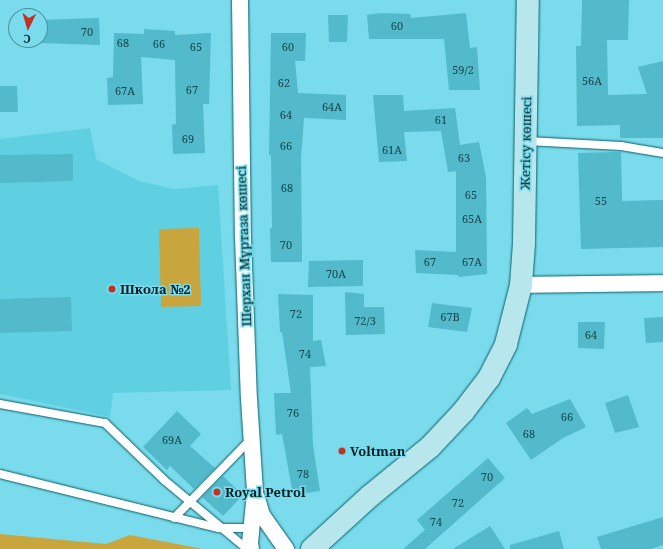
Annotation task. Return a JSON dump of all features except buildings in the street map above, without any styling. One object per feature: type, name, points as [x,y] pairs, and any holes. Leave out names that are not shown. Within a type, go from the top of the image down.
[{"type":"main road","name":"Жетісу көшесі","points":[[312,549],[370,496],[430,447],[463,412],[489,378],[506,344],[521,286],[527,142],[528,0]]},
{"type":"street","name":"Шерхан Мұртаза көшесі","points":[[240,0],[243,238],[255,492]]},
{"type":"street","points":[[521,286],[663,283]]},
{"type":"street","points":[[252,549],[251,528],[255,492]]},
{"type":"street","points":[[255,492],[262,515],[270,528],[283,541],[286,549]]},
{"type":"lane","points":[[527,142],[621,146],[663,153]]},
{"type":"lane","points":[[0,404],[104,423],[189,502],[219,528],[247,549]]},
{"type":"lane","points":[[174,518],[252,438]]},
{"type":"lane","points":[[0,474],[219,528],[270,528]]},
{"type":"shaded area","name":"Школа №2","points":[[90,128],[96,159],[139,181],[173,189],[218,185],[231,390],[113,393],[110,417],[0,394],[0,139]]},
{"type":"shaded area","points":[[199,228],[201,306],[161,307],[159,229]]},
{"type":"shaded area","points":[[0,534],[106,544],[130,535],[203,549],[0,549]]},
{"type":"place","name":"Школа №2","points":[[112,289]]},
{"type":"place","name":"Voltman","points":[[342,451]]},
{"type":"place","name":"Royal Petrol","points":[[217,492]]}]
